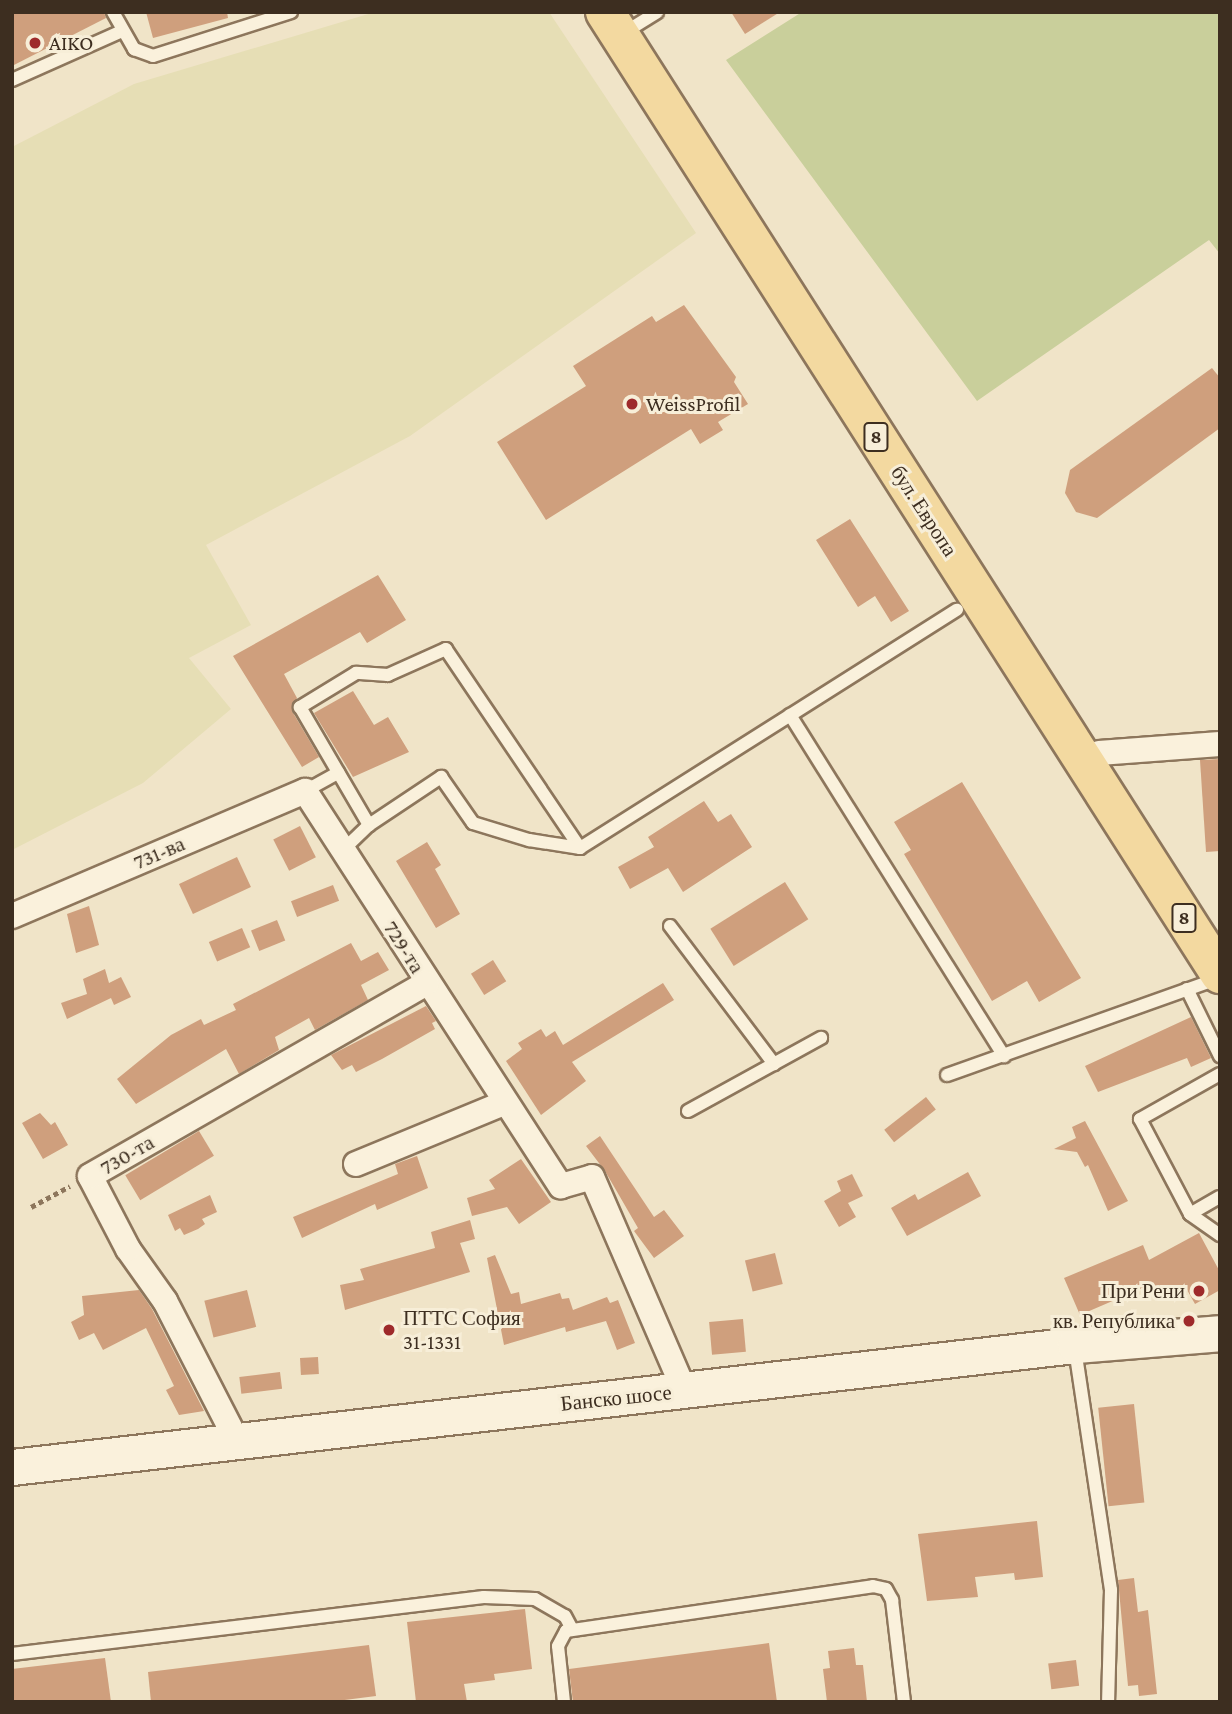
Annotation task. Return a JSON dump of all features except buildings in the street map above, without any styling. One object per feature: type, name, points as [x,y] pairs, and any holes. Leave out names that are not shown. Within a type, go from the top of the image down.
[{"type":"main road","name":"бул. Европа","points":[[631,16],[1099,753],[1220,938]]},
{"type":"main road","name":"бул. Европа","points":[[631,16],[1209,980]]},
{"type":"street","points":[[1099,753],[1220,744]]},
{"type":"street","name":"729-та","points":[[305,791],[503,1103],[561,1186],[592,1177],[684,1390]]},
{"type":"street","name":"731-ва","points":[[12,916],[305,791]]},
{"type":"street","name":"730-та","points":[[237,1441],[165,1301],[128,1249],[90,1176],[428,983]]},
{"type":"street","points":[[356,1164],[503,1103]]},
{"type":"street","name":"Банско шосе","points":[[12,1467],[1075,1345],[1220,1332]]},
{"type":"lane","points":[[113,12],[120,32],[134,49],[153,56],[291,12]]},
{"type":"lane","points":[[12,80],[120,32]]},
{"type":"lane","points":[[343,850],[369,825],[441,777],[473,823],[529,840],[580,848],[957,610]]},
{"type":"lane","points":[[369,825],[300,707],[356,673],[388,675],[446,649],[580,848]]},
{"type":"lane","points":[[790,715],[1004,1056]]},
{"type":"lane","points":[[305,791],[338,773]]},
{"type":"lane","points":[[670,926],[774,1064]]},
{"type":"lane","points":[[947,1075],[1209,980],[1220,1056]]},
{"type":"lane","points":[[688,1111],[821,1038]]},
{"type":"lane","points":[[1220,1074],[1140,1119],[1190,1214],[1220,1235]]},
{"type":"lane","points":[[1190,1214],[1220,1197]]},
{"type":"lane","points":[[1075,1345],[1111,1590],[1108,1702]]},
{"type":"lane","points":[[564,1702],[559,1640],[572,1629],[880,1586],[892,1600],[904,1702]]},
{"type":"lane","points":[[12,1654],[484,1597],[535,1599],[565,1616],[572,1629]]},
{"type":"path","points":[[31,1207],[90,1176]]},
{"type":"shaded area","points":[[375,12],[549,12],[696,233],[410,436],[206,545],[251,625],[189,658],[231,709],[143,783],[12,850],[12,147],[134,84]]},
{"type":"green space","points":[[802,12],[1220,12],[1220,254],[1209,240],[977,401],[726,60]]},
{"type":"place","name":"AIKO","points":[[35,43]]},
{"type":"place","name":"WeissProfil","points":[[632,404]]},
{"type":"place","name":"При Рени","points":[[1199,1291]]},
{"type":"place","name":"кв. Република","points":[[1189,1321]]},
{"type":"place","name":"ПТТС София 31-1331","points":[[389,1330]]}]
